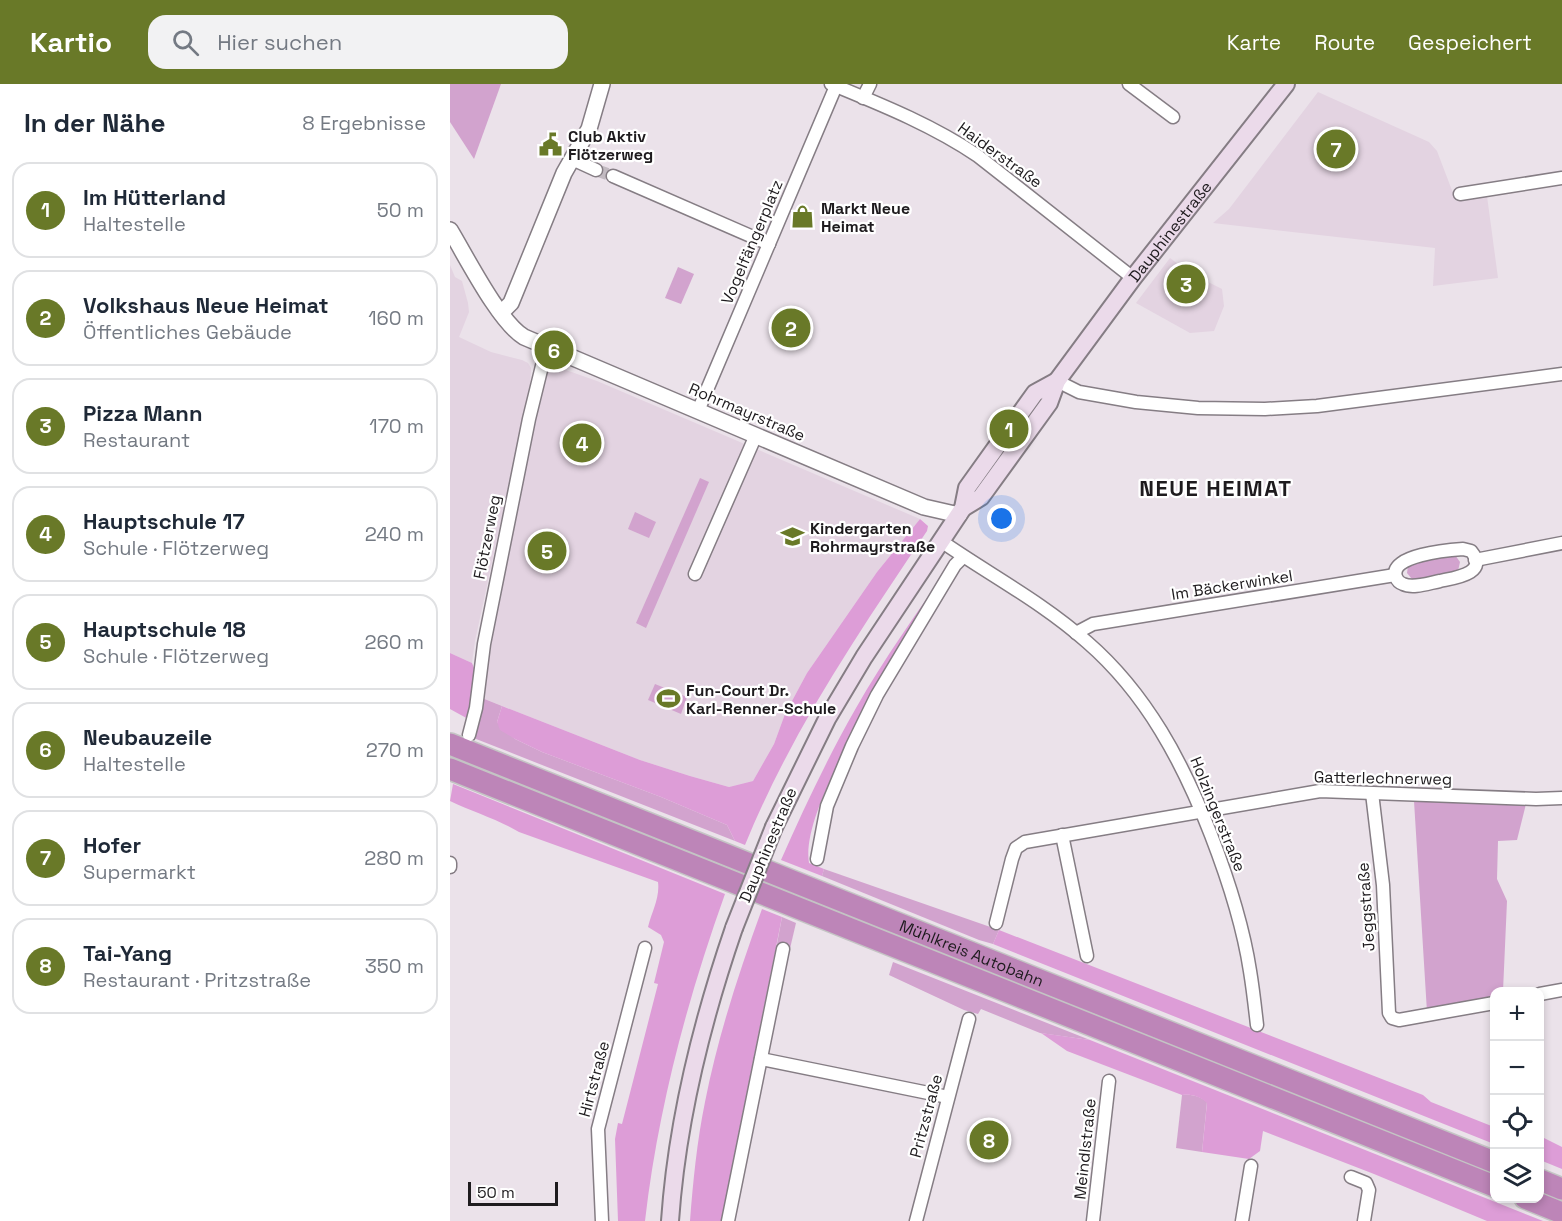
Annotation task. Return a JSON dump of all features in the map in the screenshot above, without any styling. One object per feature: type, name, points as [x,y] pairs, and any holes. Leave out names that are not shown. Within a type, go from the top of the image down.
[{"type":"highway","name":"Mühlkreis Autobahn","points":[[459,739],[1490,1160]]},
{"type":"highway","name":"Mühlkreis Autobahn","points":[[450,769],[1490,1184]]},
{"type":"highway","points":[[1544,1182],[1562,1189]]},
{"type":"highway","points":[[1537,1203],[1562,1213]]},
{"type":"main road","name":"Dauphinestraße","points":[[670,1221],[679,1136],[687,1089],[714,986],[774,826],[827,719],[864,657],[961,512],[981,497],[1049,403],[1057,381],[1133,278],[1286,84]]},
{"type":"street","points":[[450,231],[501,314],[512,303],[564,173],[589,129],[602,84]]},
{"type":"street","points":[[863,98],[870,84]]},
{"type":"street","points":[[1129,84],[1173,117]]},
{"type":"street","name":"Haiderstraße","points":[[834,85],[941,132],[970,151],[1133,278]]},
{"type":"street","name":"Vogelfängerplatz","points":[[698,411],[834,85]]},
{"type":"street","points":[[572,159],[596,170]]},
{"type":"street","points":[[613,176],[769,244]]},
{"type":"street","points":[[1460,194],[1562,178]]},
{"type":"street","name":"Rohrmayrstraße","points":[[501,314],[515,332],[524,338],[924,507],[961,512]]},
{"type":"street","name":"Flötzerweg","points":[[459,739],[476,708],[484,644],[530,419],[542,366],[549,348]]},
{"type":"street","points":[[1057,381],[1079,392],[1136,402],[1198,408],[1265,409],[1317,406],[1562,374]]},
{"type":"street","points":[[695,574],[756,435]]},
{"type":"street","name":"Holzingerstraße","points":[[941,541],[1032,599],[1076,633],[1114,669],[1149,712],[1179,763],[1222,863],[1250,969],[1257,1025]]},
{"type":"street","points":[[1395,575],[1398,566],[1404,561],[1422,555],[1451,550],[1468,550],[1474,554],[1475,560],[1562,543]]},
{"type":"street","points":[[817,859],[827,806],[852,746],[877,695],[906,645],[955,566],[963,557]]},
{"type":"street","name":"Im Bäckerwinkel","points":[[1076,633],[1093,624],[1395,575],[1403,584],[1418,585],[1465,576],[1476,565],[1475,560]]},
{"type":"street","name":"Gatterlechnerweg","points":[[996,923],[1012,859],[1016,848],[1025,842],[1314,792],[1541,800],[1562,798]]},
{"type":"street","name":"Jeggstraße","points":[[1372,793],[1383,885],[1389,1013],[1392,1018],[1399,1020],[1490,1004]]},
{"type":"street","points":[[1062,835],[1087,957]]},
{"type":"street","name":"Hirtstraße","points":[[602,1221],[598,1129],[645,948]]},
{"type":"street","points":[[728,1221],[783,949]]},
{"type":"street","points":[[1544,993],[1562,990]]},
{"type":"street","name":"Pritzstraße","points":[[916,1221],[969,1019]]},
{"type":"street","points":[[761,1059],[948,1097]]},
{"type":"street","name":"Meindlstraße","points":[[1093,1221],[1108,1081]]},
{"type":"street","points":[[1242,1221],[1251,1166]]},
{"type":"street","points":[[1351,1177],[1366,1183],[1369,1191],[1364,1221]]},
{"type":"shaded area","points":[[450,84],[501,84],[474,159],[450,122]]},
{"type":"shaded area","points":[[1318,92],[1429,142],[1437,151],[1456,201],[1487,196],[1498,278],[1433,286],[1435,248],[1213,223],[1229,209]]},
{"type":"shaded area","points":[[1170,258],[1190,273],[1222,289],[1224,306],[1214,331],[1190,333],[1136,303]]},
{"type":"shaded area","points":[[450,265],[455,277],[462,281],[468,303],[469,312],[459,337],[491,352],[522,360],[531,368],[530,387],[472,663],[450,653]]},
{"type":"shaded area","points":[[678,267],[694,274],[681,304],[665,298]]},
{"type":"shaded area","points":[[547,368],[563,369],[597,381],[920,519],[877,572],[807,673],[785,714],[774,744],[753,781],[729,787],[690,776],[640,760],[482,698],[486,657]]},
{"type":"shaded area","points":[[700,478],[709,482],[646,628],[636,623]]},
{"type":"shaded area","points":[[635,512],[656,522],[649,538],[628,529]]},
{"type":"shaded area","points":[[920,519],[928,526],[927,531],[876,607],[805,723],[783,762],[745,845],[735,841],[727,825],[661,797],[542,752],[500,730],[497,722],[502,706],[640,760],[690,776],[729,787],[753,781],[774,744],[785,714],[807,673],[877,572]]},
{"type":"shaded area","points":[[1455,555],[1460,562],[1458,571],[1454,573],[1417,580],[1412,579],[1407,573],[1408,566],[1414,561]]},
{"type":"shaded area","points":[[952,562],[850,740],[824,794],[809,843],[809,863],[824,869],[822,876],[781,860],[856,708],[890,652]]},
{"type":"shaded area","points":[[450,653],[472,663],[476,673],[470,720],[450,709]]},
{"type":"shaded area","name":"Fun-Court Dr. Karl-Renner-Schule","points":[[655,684],[687,697],[681,714],[648,700]]},
{"type":"shaded area","points":[[482,698],[502,706],[497,722],[515,739],[542,752],[661,797],[727,825],[735,841],[471,737]]},
{"type":"shaded area","points":[[453,784],[725,894],[698,974],[676,1055],[658,1138],[645,1221],[618,1221],[615,1139],[618,1123],[622,1124],[658,984],[654,983],[664,942],[661,935],[648,927],[657,899],[658,882],[519,832],[450,801]]},
{"type":"shaded area","points":[[1414,801],[1526,804],[1517,840],[1498,841],[1497,879],[1507,901],[1503,987],[1490,987],[1490,999],[1427,1012]]},
{"type":"shaded area","points":[[824,869],[999,930],[993,944],[979,940],[822,876]]},
{"type":"shaded area","points":[[762,909],[782,917],[721,1221],[690,1221],[702,1117],[710,1077],[730,1004]]},
{"type":"shaded area","points":[[782,917],[796,923],[784,974],[772,970]]},
{"type":"shaded area","points":[[999,930],[1423,1095],[1431,1102],[1490,1125],[1490,1142],[993,944]]},
{"type":"shaded area","points":[[893,962],[1090,1040],[1040,1033],[981,1009],[978,1014],[964,1010],[889,975]]},
{"type":"shaded area","points":[[1041,1033],[1090,1040],[1490,1200],[1490,1203],[1498,1203],[1543,1221],[1487,1221],[1263,1131],[1260,1151],[1249,1159],[1202,1152],[1207,1103],[1195,1096],[1182,1095],[1067,1051]]},
{"type":"shaded area","points":[[1182,1095],[1195,1096],[1207,1102],[1202,1152],[1176,1148]]},
{"type":"shaded area","points":[[1544,1138],[1562,1147],[1562,1169],[1544,1162]]},
{"type":"tunnel","points":[[596,170],[613,176]]},
{"type":"place","name":"Club Aktiv Flötzerweg","points":[[550,145]]},
{"type":"place","name":"Hofer","points":[[1336,149]]},
{"type":"place","name":"Markt Neue Heimat","points":[[803,217]]},
{"type":"place","name":"Pizza Mann","points":[[1186,284]]},
{"type":"place","name":"Volkshaus Neue Heimat","points":[[791,328]]},
{"type":"place","name":"Neubauzeile","points":[[554,350]]},
{"type":"place","name":"Im Hütterland","points":[[1009,429]]},
{"type":"place","name":"Hauptschule 17","points":[[582,443]]},
{"type":"place","name":"Kindergarten Rohrmayrstraße","points":[[792,537]]},
{"type":"place","name":"Hauptschule 18","points":[[547,551]]},
{"type":"place","name":"Fun-Court Dr. Karl-Renner-Schule","points":[[668,699]]},
{"type":"place","name":"Tai-Yang","points":[[989,1140]]},
{"type":"district","name":"NEUE HEIMAT","points":[[1216,488]]}]
